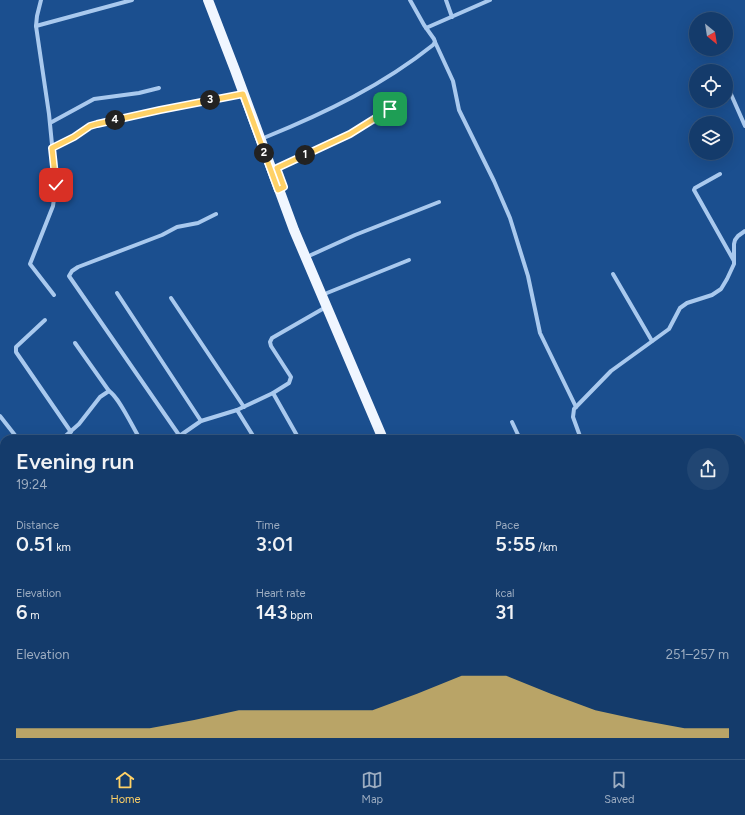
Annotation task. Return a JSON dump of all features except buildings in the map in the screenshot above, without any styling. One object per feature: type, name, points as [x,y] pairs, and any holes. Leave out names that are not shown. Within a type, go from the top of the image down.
[{"type":"main road","points":[[208,0],[243,94],[281,188],[388,435]]},
{"type":"main road","points":[[214,0],[277,168],[281,188],[294,230],[381,435]]},
{"type":"street","points":[[41,0],[36,26],[50,123],[56,185],[53,206],[30,264],[54,295]]},
{"type":"street","points":[[36,26],[132,0]]},
{"type":"street","points":[[410,0],[434,39],[453,81],[458,110],[494,181],[510,218],[528,276],[540,333],[576,407]]},
{"type":"street","points":[[446,0],[452,17]]},
{"type":"street","points":[[426,28],[490,0]]},
{"type":"street","points":[[266,137],[304,122],[360,94],[430,47],[435,42]]},
{"type":"street","points":[[50,123],[94,99],[139,93],[159,88]]},
{"type":"street","points":[[52,148],[74,137],[90,126],[97,124],[243,94]]},
{"type":"street","points":[[733,99],[745,126]]},
{"type":"street","points":[[277,168],[350,134],[390,109]]},
{"type":"street","points":[[720,174],[694,189],[734,261]]},
{"type":"street","points":[[311,255],[355,235],[439,202]]},
{"type":"street","points":[[216,214],[198,223],[177,226],[148,240],[69,273],[70,280],[179,435],[201,421],[238,410],[273,393],[289,383],[291,377],[271,346],[270,342],[272,338],[326,307]]},
{"type":"street","points":[[580,435],[573,417],[573,411],[576,407],[611,371],[670,328],[680,308],[687,303],[712,295],[721,289],[727,280],[734,261],[735,240],[738,236],[745,232]]},
{"type":"street","points":[[327,293],[409,260]]},
{"type":"street","points":[[613,274],[652,341]]},
{"type":"street","points":[[117,293],[201,421]]},
{"type":"street","points":[[171,298],[244,407]]},
{"type":"street","points":[[45,320],[16,347],[16,352],[71,432]]},
{"type":"street","points":[[75,343],[109,391],[119,402],[138,435]]},
{"type":"street","points":[[67,435],[79,424],[100,397],[109,391]]},
{"type":"street","points":[[273,393],[297,435]]},
{"type":"street","points":[[238,410],[253,435]]},
{"type":"street","points":[[0,416],[15,435]]},
{"type":"street","points":[[512,422],[518,435]]},
{"type":"route","points":[[56,185],[52,148],[74,137],[90,126],[160,110],[243,94],[278,190],[284,187],[277,168],[350,134],[390,109]]}]
